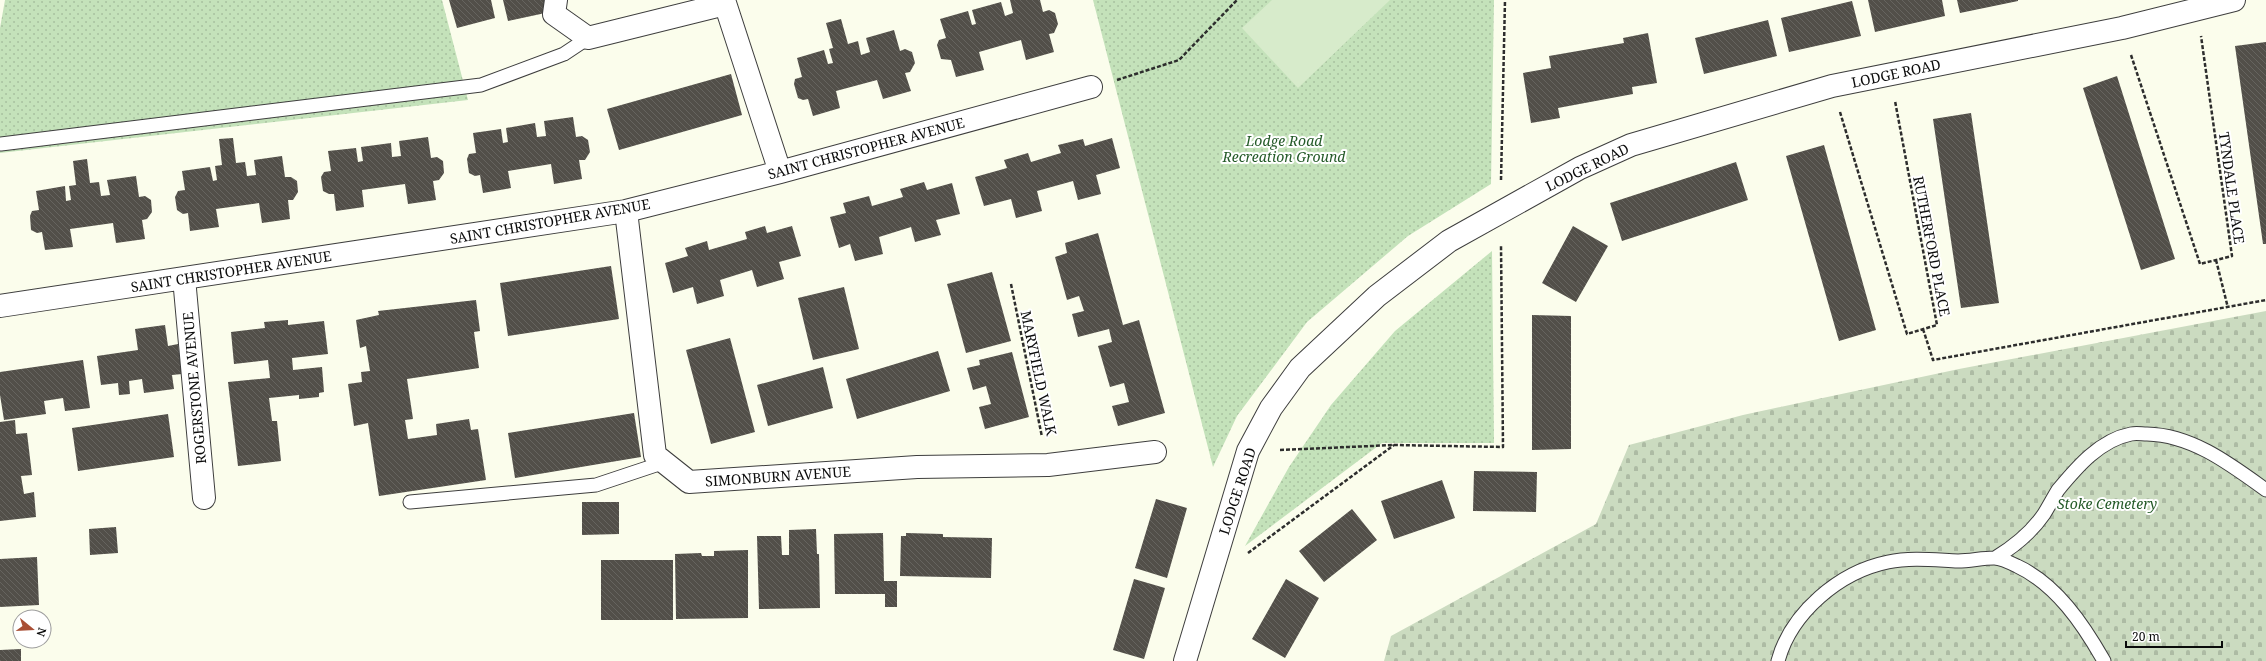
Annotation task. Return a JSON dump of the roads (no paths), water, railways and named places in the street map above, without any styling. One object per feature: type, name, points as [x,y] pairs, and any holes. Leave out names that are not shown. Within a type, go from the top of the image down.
[{"type":"street","points":[[556,0],[554,14],[588,38],[725,2],[780,172]]},
{"type":"street","name":"LODGE ROAD","points":[[1184,661],[1248,451],[1271,408],[1305,362],[1390,287],[1449,241],[1580,168],[1631,145],[1832,86],[2122,28],[2161,9],[2197,10],[2234,0]]},
{"type":"street","name":"SAINT CHRISTOPHER AVENUE","points":[[0,306],[626,211],[780,172],[1091,87]]},
{"type":"street","name":"SIMONBURN AVENUE","points":[[626,211],[655,455],[689,482],[917,467],[1048,466],[1155,452]]},
{"type":"street","name":"ROGERSTONE AVENUE","points":[[184,278],[204,498]]},
{"type":"lane","points":[[1,144],[481,85],[564,54],[588,38]]},
{"type":"lane","points":[[1778,661],[1782,646],[1807,608],[1841,581],[1888,562],[1928,559],[1974,561],[1995,558],[2014,546],[2030,532],[2045,513],[2056,494],[2077,468],[2095,451],[2132,434],[2156,434],[2202,448],[2266,490]]},
{"type":"lane","points":[[410,502],[596,485],[665,462]]},
{"type":"lane","points":[[1995,558],[2017,566],[2042,582],[2069,609],[2090,637],[2104,661]]},
{"type":"park label","name":"Lodge Road Recreation Ground","points":[[1284,148]]},
{"type":"park label","name":"Stoke Cemetery","points":[[2107,503]]}]
